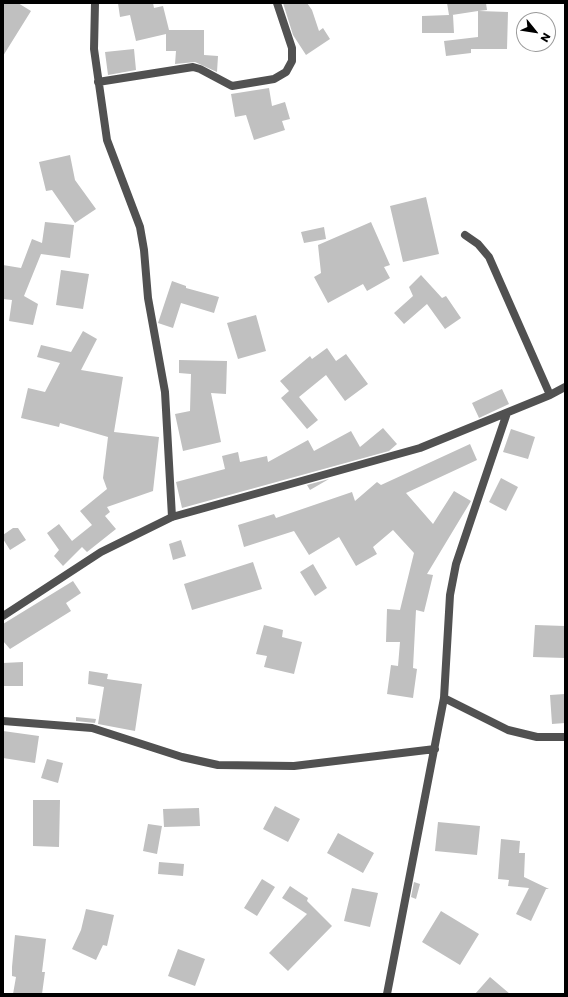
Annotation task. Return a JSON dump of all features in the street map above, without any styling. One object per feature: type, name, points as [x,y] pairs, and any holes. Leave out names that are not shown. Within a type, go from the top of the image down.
[{"type":"street","points":[[95,3],[94,49],[107,140],[140,227],[144,250],[148,298],[165,392],[172,517]]},
{"type":"street","points":[[98,82],[193,68],[200,69],[232,86],[274,80],[286,72],[292,61],[292,48],[277,3]]},
{"type":"street","points":[[465,235],[478,244],[489,257],[550,396]]},
{"type":"street","points":[[3,616],[101,552],[172,517],[420,448],[550,396],[565,387]]},
{"type":"street","points":[[387,994],[444,698],[450,595],[456,564],[507,413]]},
{"type":"street","points":[[444,698],[508,730],[537,737],[565,737]]},
{"type":"street","points":[[3,720],[92,728],[182,757],[218,765],[294,766],[435,749]]},
{"type":"building","points":[[3,3],[18,3],[31,11],[3,56]]},
{"type":"building","points":[[118,3],[153,3],[154,8],[163,6],[169,30],[204,30],[204,55],[218,56],[217,72],[195,62],[175,64],[176,51],[166,51],[166,34],[136,41],[130,15],[120,17]]},
{"type":"building","points":[[283,3],[307,3],[312,10],[319,31],[323,28],[330,39],[306,55],[293,35]]},
{"type":"building","points":[[447,3],[486,3],[487,10],[479,11],[508,12],[507,49],[471,49],[471,53],[446,56],[444,41],[478,37],[478,11],[452,15],[454,33],[422,33],[422,16],[449,15]]},
{"type":"building","points":[[134,49],[136,70],[108,75],[105,52]]},
{"type":"building","points":[[269,88],[272,106],[285,102],[290,119],[282,121],[285,130],[254,140],[246,115],[235,117],[231,94]]},
{"type":"building","points":[[70,155],[75,180],[96,209],[75,223],[52,190],[46,191],[39,162]]},
{"type":"building","points":[[426,197],[439,254],[403,262],[390,206]]},
{"type":"building","points":[[45,222],[74,225],[70,258],[41,254],[24,296],[38,304],[33,325],[9,321],[12,300],[3,299],[3,265],[21,268],[32,239],[42,243]]},
{"type":"building","points":[[371,222],[390,265],[384,267],[390,278],[367,291],[363,284],[328,303],[314,277],[321,273],[318,245]]},
{"type":"building","points":[[324,227],[326,239],[304,243],[301,232]]},
{"type":"building","points":[[61,270],[89,274],[83,309],[56,305]]},
{"type":"building","points":[[421,275],[442,298],[446,296],[461,318],[445,329],[427,304],[404,324],[394,313],[413,296],[409,287]]},
{"type":"building","points":[[172,281],[186,286],[186,288],[219,297],[214,313],[181,303],[173,328],[158,323]]},
{"type":"building","points":[[256,315],[266,351],[238,359],[227,323]]},
{"type":"building","points":[[83,331],[97,339],[81,370],[123,377],[114,432],[159,437],[153,491],[107,507],[110,512],[105,516],[116,529],[87,552],[82,547],[63,566],[54,556],[59,550],[47,533],[59,524],[72,541],[92,525],[80,511],[107,489],[103,478],[108,437],[60,423],[59,427],[21,418],[28,388],[45,392],[60,363],[37,357],[41,345],[71,352]]},
{"type":"building","points":[[327,348],[336,361],[346,354],[368,384],[345,401],[326,375],[299,397],[318,420],[307,429],[281,398],[289,391],[280,381],[310,356],[312,359]]},
{"type":"building","points":[[179,360],[227,361],[226,394],[211,393],[221,442],[183,451],[175,414],[190,411],[191,374],[179,373]]},
{"type":"building","points":[[502,389],[509,404],[479,418],[472,403]]},
{"type":"building","points":[[383,428],[397,444],[389,451],[182,508],[176,482],[225,469],[222,456],[238,452],[240,462],[267,456],[268,462],[308,440],[314,451],[351,431],[360,447]]},
{"type":"building","points":[[511,429],[535,437],[528,459],[503,452]]},
{"type":"building","points":[[470,444],[477,460],[406,493],[433,524],[454,491],[471,501],[427,574],[433,575],[424,612],[416,610],[413,668],[417,669],[413,698],[387,694],[391,665],[398,666],[400,642],[386,642],[387,609],[400,610],[414,553],[393,530],[373,547],[377,554],[356,566],[339,537],[309,555],[294,531],[244,547],[238,525],[274,514],[276,518],[352,492],[355,501],[377,482],[381,485]]},
{"type":"building","points":[[501,478],[518,487],[506,511],[489,502]]},
{"type":"building","points":[[329,479],[310,490],[307,485]]},
{"type":"building","points":[[13,528],[18,528],[26,540],[10,550],[3,539],[3,535]]},
{"type":"building","points":[[181,540],[186,556],[173,560],[169,544]]},
{"type":"building","points":[[253,562],[262,589],[192,610],[184,584]]},
{"type":"building","points":[[313,564],[327,588],[315,596],[300,572]]},
{"type":"building","points":[[73,581],[81,593],[66,603],[71,611],[10,649],[3,641],[3,624]]},
{"type":"building","points":[[264,625],[283,630],[282,637],[302,642],[294,674],[264,667],[267,656],[256,654]]},
{"type":"building","points":[[535,625],[565,626],[565,658],[533,657]]},
{"type":"building","points":[[23,662],[23,686],[3,686],[3,663]]},
{"type":"building","points":[[89,671],[108,674],[107,679],[142,684],[135,731],[98,724],[104,687],[88,684]]},
{"type":"building","points":[[565,694],[565,723],[552,724],[550,695]]},
{"type":"building","points":[[76,717],[96,719],[95,723],[76,721]]},
{"type":"building","points":[[3,731],[39,736],[35,763],[3,758]]},
{"type":"building","points":[[47,759],[63,763],[58,783],[41,778]]},
{"type":"building","points":[[33,800],[60,800],[59,847],[33,846]]},
{"type":"building","points":[[275,806],[300,819],[288,842],[263,829]]},
{"type":"building","points":[[199,808],[200,826],[164,827],[163,809]]},
{"type":"building","points":[[438,822],[480,826],[477,855],[435,851]]},
{"type":"building","points":[[148,824],[162,826],[157,854],[143,851]]},
{"type":"building","points":[[338,833],[374,853],[363,873],[327,853]]},
{"type":"building","points":[[501,839],[520,841],[519,853],[525,853],[524,877],[549,889],[546,889],[531,921],[516,914],[529,888],[508,886],[509,880],[498,879]]},
{"type":"building","points":[[159,862],[184,864],[183,876],[158,874]]},
{"type":"building","points":[[262,879],[275,887],[257,916],[244,908]]},
{"type":"building","points":[[414,882],[420,884],[416,899],[411,897]]},
{"type":"building","points":[[290,886],[308,898],[307,901],[332,926],[288,971],[269,953],[307,914],[282,898]]},
{"type":"building","points":[[352,888],[378,893],[370,927],[344,921]]},
{"type":"building","points":[[86,909],[114,915],[107,946],[103,945],[96,960],[72,949],[81,930]]},
{"type":"building","points":[[441,911],[479,934],[460,965],[422,942]]},
{"type":"building","points":[[15,935],[46,939],[42,972],[45,972],[42,994],[13,994],[16,977],[12,976]]},
{"type":"building","points":[[178,949],[205,959],[195,986],[168,976]]},
{"type":"building","points":[[490,977],[510,994],[475,994]]}]
